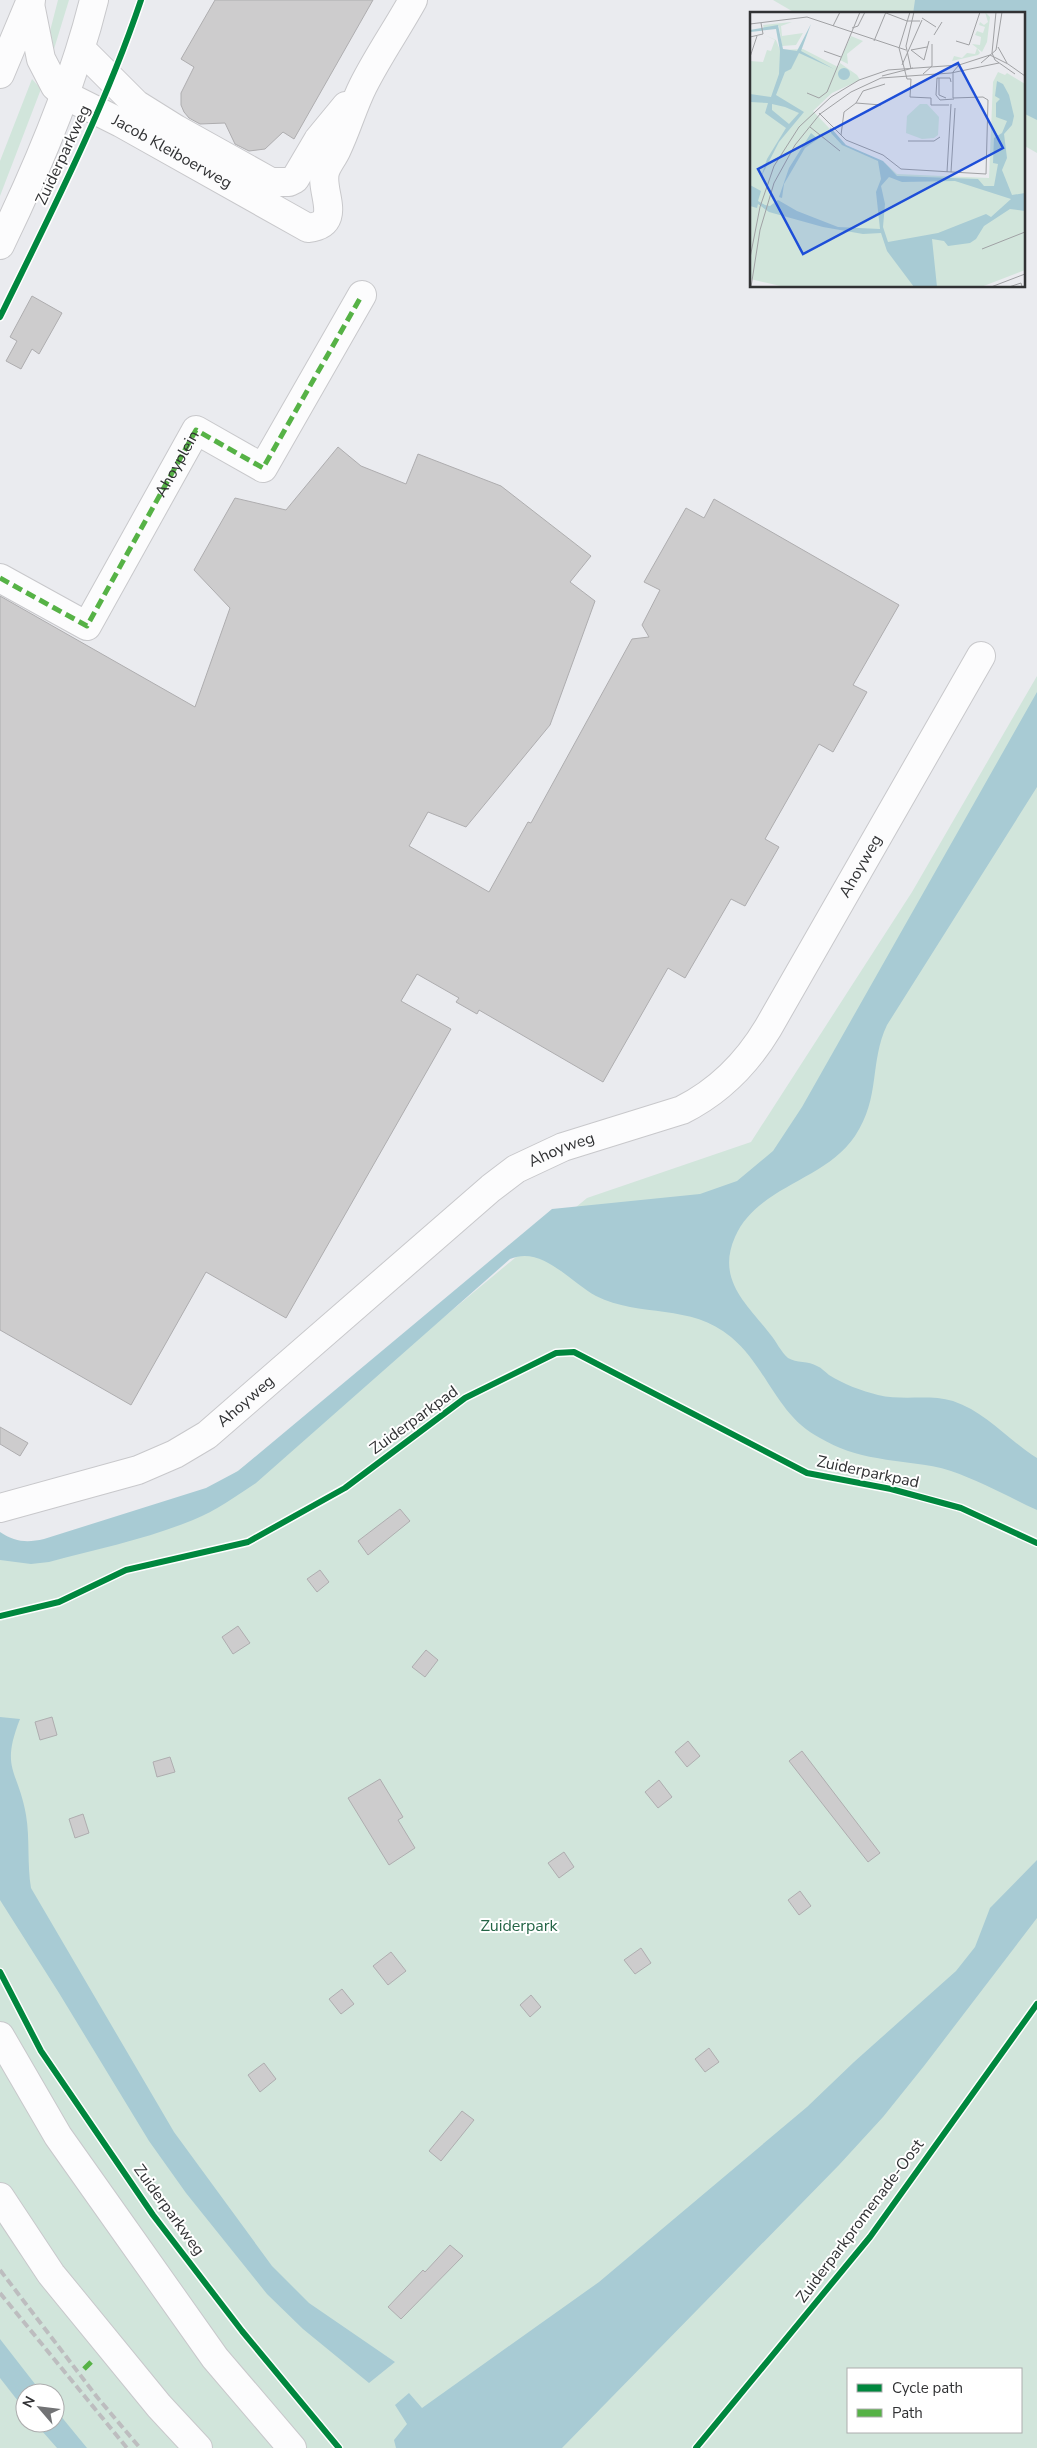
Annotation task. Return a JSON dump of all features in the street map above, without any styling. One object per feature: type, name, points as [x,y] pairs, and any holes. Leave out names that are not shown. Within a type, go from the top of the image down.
[{"type":"street","name":"Zuiderparkweg","points":[[0,245],[65,95],[81,49],[94,0]]},
{"type":"street","name":"Jacob Kleiboerweg","points":[[30,2],[41,59],[55,86],[65,95],[121,123],[308,228],[320,224],[325,219],[330,204],[323,179],[326,170],[337,151],[363,86],[413,0]]},
{"type":"street","points":[[0,74],[30,2]]},
{"type":"street","name":"Jacob Kleiboerweg","points":[[81,49],[126,95],[153,116],[263,179],[279,183],[295,179]]},
{"type":"street","name":"Jacob Kleiboerweg","points":[[286,217],[283,198],[318,140],[363,86]]},
{"type":"street","name":"Ahoyplein","points":[[0,578],[86,626],[196,430],[263,468],[362,295]]},
{"type":"street","name":"Ahoyweg","points":[[0,1508],[138,1470],[157,1463],[194,1444],[343,1318],[502,1179],[546,1154],[682,1110],[704,1098],[723,1083],[744,1062],[768,1028],[981,656]]},
{"type":"street","points":[[0,2036],[58,2136],[188,2321],[215,2358],[292,2448]]},
{"type":"street","points":[[0,2197],[51,2274],[159,2406],[198,2448]]},
{"type":"green space","points":[[58,0],[69,0],[54,49],[49,35]]},
{"type":"green space","points":[[773,0],[1037,0],[1037,153],[1024,146],[1024,12],[794,12]]},
{"type":"green space","points":[[32,79],[41,89],[0,196],[0,161]]},
{"type":"green space","name":"Zuiderpark","points":[[1037,676],[1037,2448],[0,2448],[0,1555],[206,1494],[403,1351],[587,1198],[751,1142],[912,892]]},
{"type":"water","points":[[915,0],[1037,0],[1037,120],[1024,114],[1024,12],[913,12]]},
{"type":"water","points":[[1037,692],[1037,787],[887,1025],[878,1053],[872,1094],[863,1122],[855,1136],[827,1164],[775,1194],[745,1220],[735,1237],[730,1252],[729,1266],[732,1279],[744,1301],[788,1358],[814,1364],[840,1381],[878,1395],[887,1397],[935,1398],[953,1401],[976,1412],[1037,1458],[1037,1510],[984,1484],[951,1471],[933,1466],[862,1455],[827,1442],[805,1429],[793,1417],[743,1349],[716,1326],[682,1315],[613,1303],[586,1290],[544,1261],[522,1256],[510,1259],[256,1483],[218,1508],[158,1533],[49,1562],[31,1564],[0,1560],[0,1532],[21,1541],[44,1539],[206,1488],[238,1471],[552,1209],[700,1194],[737,1181],[773,1151],[802,1107]]},
{"type":"water","points":[[0,1717],[20,1719],[11,1749],[11,1760],[26,1815],[31,1888],[174,2132],[272,2266],[309,2303],[395,2362],[369,2383],[303,2329],[267,2294],[186,2193],[149,2141],[0,1900]]},
{"type":"water","points":[[1037,1860],[1037,1918],[883,2117],[839,2165],[562,2448],[396,2448],[394,2440],[407,2424],[395,2405],[409,2393],[422,2408],[599,2282],[807,2107],[854,2062],[956,1971],[975,1947],[990,1908]]},
{"type":"water","points":[[0,2339],[34,2383],[15,2383],[15,2397],[0,2378]]},
{"type":"water","points":[[65,2421],[87,2448],[57,2448],[44,2433],[65,2433]]},
{"type":"building","points":[[215,0],[373,0],[294,139],[283,132],[265,149],[249,151],[235,144],[225,123],[200,124],[189,118],[184,112],[181,105],[181,93],[194,67],[181,59]]},
{"type":"building","points":[[32,296],[62,313],[39,354],[32,349],[21,369],[6,361],[17,341],[10,337]]},
{"type":"building","points":[[338,447],[361,466],[406,484],[418,454],[501,486],[591,556],[570,582],[595,601],[550,725],[466,827],[428,812],[409,846],[489,892],[528,822],[531,823],[632,639],[649,637],[642,625],[660,590],[644,582],[686,508],[704,518],[714,499],[899,605],[853,685],[867,692],[833,752],[819,744],[765,839],[779,847],[745,906],[731,899],[685,978],[668,968],[603,1082],[479,1010],[477,1014],[456,1002],[459,998],[417,974],[401,1001],[451,1029],[286,1318],[206,1272],[131,1405],[0,1330],[0,596],[195,707],[230,608],[194,570],[235,498],[286,510]]},
{"type":"building","points":[[0,1427],[28,1443],[20,1456],[0,1444]]},
{"type":"building","points":[[400,1509],[410,1521],[368,1555],[358,1541]]},
{"type":"building","points":[[320,1570],[329,1582],[317,1592],[307,1579]]},
{"type":"building","points":[[238,1626],[250,1643],[233,1654],[222,1637]]},
{"type":"building","points":[[426,1650],[438,1660],[425,1677],[412,1667]]},
{"type":"building","points":[[52,1717],[57,1735],[40,1740],[35,1722]]},
{"type":"building","points":[[688,1741],[700,1756],[687,1767],[675,1752]]},
{"type":"building","points":[[802,1751],[880,1853],[868,1862],[789,1761]]},
{"type":"building","points":[[170,1757],[175,1772],[157,1777],[153,1762]]},
{"type":"building","points":[[380,1779],[403,1817],[398,1820],[415,1848],[389,1865],[348,1798]]},
{"type":"building","points":[[659,1780],[672,1797],[658,1808],[645,1792]]},
{"type":"building","points":[[83,1814],[89,1833],[75,1838],[69,1819]]},
{"type":"building","points":[[564,1852],[574,1867],[559,1878],[548,1863]]},
{"type":"building","points":[[800,1891],[811,1906],[799,1915],[788,1900]]},
{"type":"building","points":[[641,1948],[651,1963],[635,1974],[624,1960]]},
{"type":"building","points":[[391,1952],[406,1971],[388,1985],[373,1966]]},
{"type":"building","points":[[342,1989],[354,2004],[341,2014],[329,1999]]},
{"type":"building","points":[[531,1995],[541,2007],[530,2017],[520,2005]]},
{"type":"building","points":[[709,2048],[719,2062],[705,2072],[695,2059]]},
{"type":"building","points":[[264,2063],[276,2079],[260,2092],[248,2075]]},
{"type":"building","points":[[462,2111],[474,2120],[441,2161],[429,2151]]},
{"type":"building","points":[[450,2245],[463,2256],[401,2319],[388,2307]]},
{"type":"railway","points":[[0,2270],[97,2397],[140,2448]]},
{"type":"railway","points":[[0,2293],[127,2448]]},
{"type":"marked path","points":[[0,578],[87,626],[196,430],[263,468],[362,295]]},
{"type":"marked path","points":[[84,2369],[92,2361]]},
{"type":"cycle path","points":[[0,317],[94,121],[141,0]]},
{"type":"cycle path","name":"Zuiderparkpad","points":[[0,1616],[59,1602],[126,1570],[248,1542],[345,1488],[465,1398],[556,1353],[574,1352],[807,1473],[891,1489],[961,1508],[1037,1543]]},
{"type":"cycle path","points":[[0,1972],[41,2051],[153,2215],[242,2331],[339,2448]]},
{"type":"cycle path","name":"Zuiderparkpromenade-Oost","points":[[696,2448],[870,2237],[1037,2004]]}]
